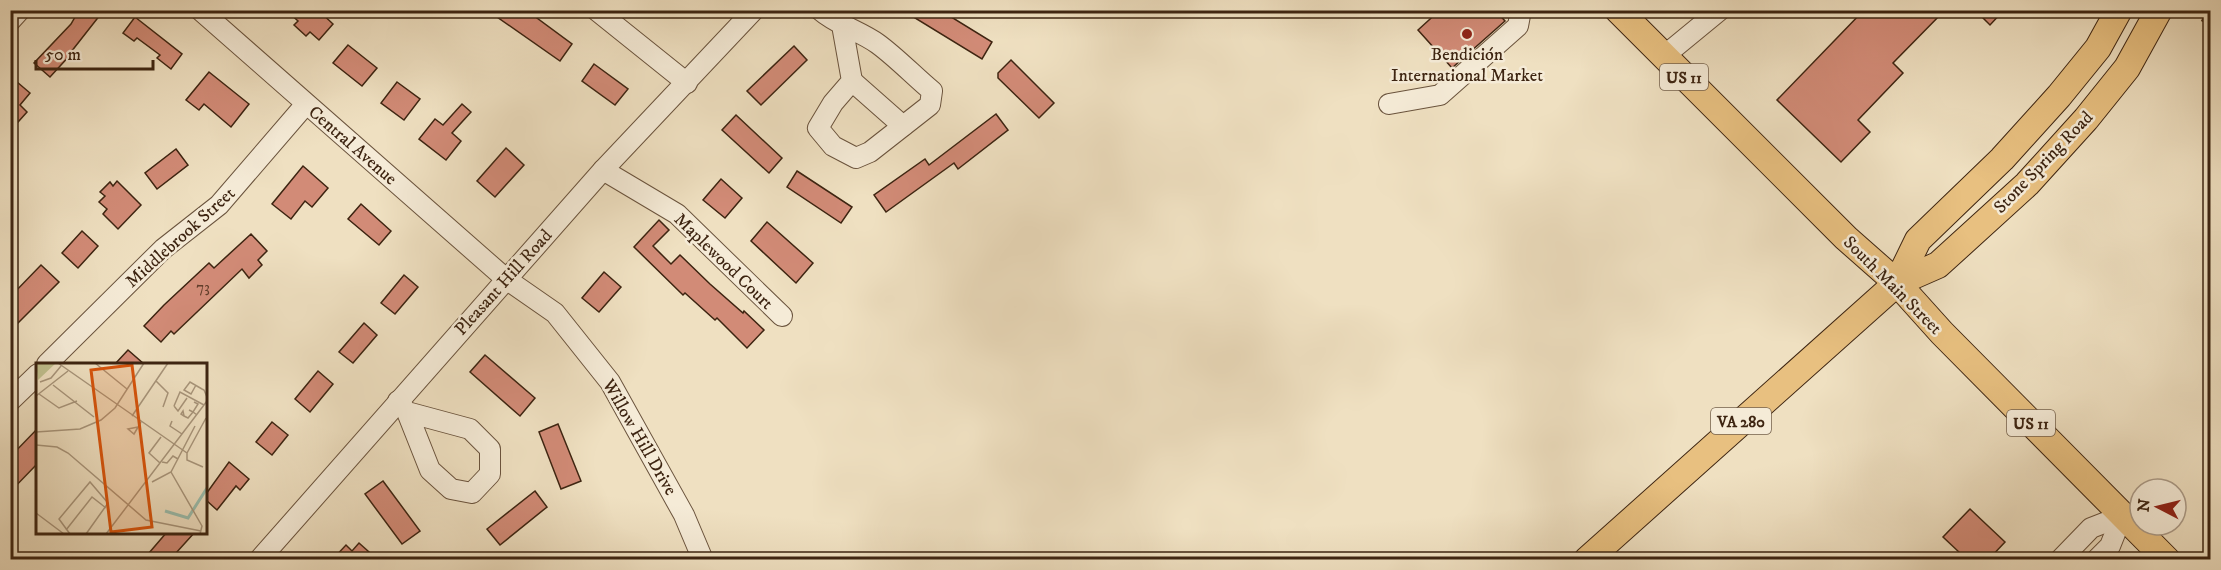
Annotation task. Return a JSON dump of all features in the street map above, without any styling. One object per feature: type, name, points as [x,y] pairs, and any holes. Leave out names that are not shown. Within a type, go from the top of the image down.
[{"type":"main road","name":"South Main Street","points":[[1618,10],[1846,238],[1897,284],[1942,333],[2167,560]]},
{"type":"main road","name":"Stone Spring Road","points":[[1897,284],[1918,240],[2002,159],[2059,96],[2098,48],[2119,10]]},
{"type":"main road","name":"Stone Spring Road","points":[[1587,560],[1897,284],[1938,265],[2027,184],[2086,119],[2127,68],[2157,16]]},
{"type":"street","points":[[10,21],[20,10]]},
{"type":"street","name":"Central Avenue","points":[[201,10],[506,279]]},
{"type":"street","points":[[596,10],[687,83]]},
{"type":"street","name":"Pleasant Hill Road","points":[[259,560],[403,407],[506,279],[603,170],[754,10]]},
{"type":"street","points":[[820,10],[877,44],[932,91],[930,105],[870,152],[856,158],[833,146],[819,128],[833,103],[852,81]]},
{"type":"street","points":[[1389,104],[1440,95],[1518,26],[1521,10]]},
{"type":"street","points":[[1664,56],[1720,10]]},
{"type":"street","points":[[842,25],[852,81],[903,126]]},
{"type":"street","name":"Middlebrook Street","points":[[48,363],[162,249],[219,205],[306,104]]},
{"type":"street","name":"Maplewood Court","points":[[603,170],[677,214],[782,316]]},
{"type":"street","name":"Willow Hill Drive","points":[[506,279],[555,313],[610,382],[684,514],[703,560]]},
{"type":"street","points":[[10,401],[36,376]]},
{"type":"street","points":[[403,407],[470,429],[490,449],[490,474],[472,493],[451,489],[430,470],[403,407]]},
{"type":"street","points":[[2060,560],[2091,528],[2122,516]]},
{"type":"street","points":[[2096,560],[2110,546],[2122,516]]},
{"type":"building","points":[[79,10],[104,10],[72,53],[50,77],[34,63],[71,24]]},
{"type":"building","points":[[286,10],[318,10],[333,24],[319,40],[310,32],[306,36],[294,25],[298,21]]},
{"type":"building","points":[[487,10],[526,10],[572,44],[560,61]]},
{"type":"building","points":[[902,10],[940,10],[992,42],[982,59]]},
{"type":"building","points":[[1440,10],[1495,10],[1505,21],[1452,68],[1418,30]]},
{"type":"building","points":[[1864,10],[1945,10],[1893,63],[1903,73],[1858,120],[1870,132],[1841,162],[1777,100]]},
{"type":"building","points":[[1975,10],[2004,10],[1990,25]]},
{"type":"building","points":[[135,17],[182,54],[171,69],[157,58],[160,55],[137,38],[134,41],[123,33]]},
{"type":"building","points":[[348,45],[377,68],[362,86],[333,63]]},
{"type":"building","points":[[794,46],[807,60],[761,105],[747,91]]},
{"type":"building","points":[[1011,60],[1054,103],[1039,118],[998,78],[998,73]]},
{"type":"building","points":[[594,64],[628,89],[615,105],[582,81]]},
{"type":"building","points":[[209,72],[249,104],[231,127],[204,104],[199,110],[186,100]]},
{"type":"building","points":[[10,76],[30,93],[20,105],[27,112],[10,131]]},
{"type":"building","points":[[397,82],[420,99],[404,120],[381,103]]},
{"type":"building","points":[[462,104],[471,112],[452,133],[461,141],[446,160],[419,139],[435,119],[443,125]]},
{"type":"building","points":[[996,114],[1008,130],[958,169],[954,163],[886,212],[874,195],[925,159],[929,165]]},
{"type":"building","points":[[736,115],[782,158],[769,173],[722,130]]},
{"type":"building","points":[[506,148],[524,165],[495,197],[477,181]]},
{"type":"building","points":[[176,149],[188,165],[157,189],[145,173]]},
{"type":"building","points":[[303,166],[328,188],[312,207],[305,201],[291,219],[272,204]]},
{"type":"building","points":[[797,171],[852,207],[841,223],[787,187]]},
{"type":"building","points":[[721,179],[742,198],[725,218],[703,200]]},
{"type":"building","points":[[117,181],[141,205],[118,229],[103,214],[107,209],[99,202],[105,196],[100,192],[110,182],[113,186]]},
{"type":"building","points":[[361,204],[391,231],[379,245],[348,219]]},
{"type":"building","points":[[659,220],[669,230],[653,246],[671,264],[680,255],[764,330],[747,348],[717,318],[715,320],[685,293],[683,295],[634,247]]},
{"type":"building","points":[[767,222],[813,263],[796,283],[751,241]]},
{"type":"building","points":[[82,231],[98,246],[78,268],[62,253]]},
{"type":"building","points":[[251,234],[267,251],[258,260],[262,265],[249,278],[242,269],[174,334],[171,331],[161,342],[144,326],[209,263],[214,268]]},
{"type":"building","points":[[41,265],[59,282],[10,331],[10,297]]},
{"type":"building","points":[[604,272],[621,287],[599,312],[582,298]]},
{"type":"building","points":[[404,275],[418,287],[395,314],[381,303]]},
{"type":"building","points":[[364,323],[377,335],[353,363],[339,352]]},
{"type":"building","points":[[128,350],[143,363],[116,363]]},
{"type":"building","points":[[485,355],[535,398],[520,416],[470,372]]},
{"type":"building","points":[[318,371],[333,384],[310,412],[295,399]]},
{"type":"building","points":[[272,422],[288,435],[272,455],[256,442]]},
{"type":"building","points":[[558,424],[581,481],[561,489],[539,432]]},
{"type":"building","points":[[36,430],[36,465],[10,492],[10,457]]},
{"type":"building","points":[[229,462],[249,479],[240,490],[236,486],[217,510],[207,501],[207,493]]},
{"type":"building","points":[[383,481],[420,531],[402,544],[365,494]]},
{"type":"building","points":[[535,491],[547,507],[500,545],[487,529]]},
{"type":"building","points":[[1970,509],[2005,542],[1988,560],[1954,560],[1960,553],[1943,537]]},
{"type":"building","points":[[165,534],[193,534],[176,553],[183,560],[157,560],[149,553]]},
{"type":"building","points":[[359,543],[378,560],[332,560],[346,545],[352,551]]},
{"type":"railway","points":[[2184,10],[2210,23]]},
{"type":"place","name":"Bendición International Market","points":[[1467,34]]}]
